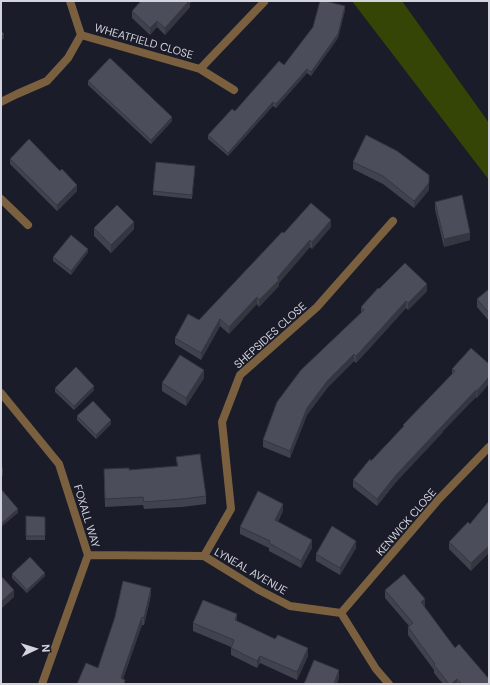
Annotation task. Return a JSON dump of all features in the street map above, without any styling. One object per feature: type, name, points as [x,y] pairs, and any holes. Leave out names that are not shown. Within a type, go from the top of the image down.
[{"type":"street","points":[[1,102],[47,81],[68,58],[81,35],[70,1]]},
{"type":"street","name":"WHEATFIELD CLOSE","points":[[200,69],[264,2]]},
{"type":"street","name":"WHEATFIELD CLOSE","points":[[81,35],[200,69],[234,90]]},
{"type":"street","points":[[1,199],[28,225]]},
{"type":"street","name":"SHEPSIDES CLOSE","points":[[204,556],[231,509],[222,422],[240,375],[317,307],[393,221]]},
{"type":"street","name":"FOXALL WAY","points":[[1,393],[59,464],[88,555],[42,684]]},
{"type":"street","name":"KENWICK CLOSE","points":[[341,613],[439,499],[489,447]]},
{"type":"street","name":"LYNEAL AVENUE","points":[[88,555],[204,556],[259,590],[290,606],[341,613]]},
{"type":"street","points":[[341,613],[376,669],[389,684]]},
{"type":"green space","points":[[352,1],[402,1],[489,123],[489,180]]},
{"type":"building","points":[[141,1],[189,1],[165,28],[157,21],[150,28],[132,11]]},
{"type":"building","points":[[320,1],[345,6],[338,34],[311,72],[307,69],[276,104],[273,102],[228,153],[208,135],[232,109],[235,111],[279,61],[284,65],[313,27]]},
{"type":"building","points":[[110,58],[172,117],[151,140],[88,81]]},
{"type":"building","points":[[366,135],[397,151],[429,175],[429,183],[414,201],[383,176],[353,162]]},
{"type":"building","points":[[29,139],[60,171],[62,169],[77,185],[57,205],[10,159]]},
{"type":"building","points":[[156,162],[195,166],[192,195],[153,191]]},
{"type":"building","points":[[462,195],[470,233],[444,239],[435,202]]},
{"type":"building","points":[[311,203],[331,220],[312,242],[310,240],[277,278],[279,280],[259,300],[257,297],[229,327],[220,319],[201,353],[175,338],[188,314],[199,320],[282,232],[284,233]]},
{"type":"building","points":[[117,205],[134,222],[111,245],[94,228]]},
{"type":"building","points":[[71,235],[88,249],[71,271],[53,257]]},
{"type":"building","points":[[405,263],[427,284],[408,303],[406,301],[356,356],[354,354],[328,380],[307,408],[290,451],[263,440],[277,402],[301,370],[364,310],[361,307],[378,288],[379,289]]},
{"type":"building","points":[[489,289],[489,313],[477,299]]},
{"type":"building","points":[[471,348],[489,364],[489,377],[396,475],[377,499],[353,480],[370,459],[371,461],[455,371],[452,369]]},
{"type":"building","points":[[180,355],[204,370],[186,398],[162,383]]},
{"type":"building","points":[[76,367],[94,386],[74,406],[55,388]]},
{"type":"building","points":[[93,401],[111,420],[96,435],[77,416]]},
{"type":"building","points":[[200,454],[206,496],[144,502],[143,497],[105,499],[104,469],[129,468],[129,470],[178,466],[176,457]]},
{"type":"building","points":[[1,489],[18,509],[1,524]]},
{"type":"building","points":[[258,491],[283,504],[275,520],[312,540],[301,561],[269,543],[270,541],[240,527]]},
{"type":"building","points":[[489,501],[489,546],[471,563],[449,542],[468,522],[470,524]]},
{"type":"building","points":[[26,516],[45,517],[45,536],[26,536]]},
{"type":"building","points":[[332,526],[356,541],[340,568],[316,554]]},
{"type":"building","points":[[30,557],[45,573],[27,590],[12,574]]},
{"type":"building","points":[[404,574],[425,599],[421,602],[455,648],[459,644],[489,679],[489,684],[462,684],[457,679],[449,684],[434,665],[435,664],[408,627],[413,623],[385,590]]},
{"type":"building","points":[[1,576],[14,590],[1,602]]},
{"type":"building","points":[[123,581],[151,588],[144,618],[142,617],[121,678],[125,680],[124,684],[77,684],[86,663],[98,668],[115,617]]},
{"type":"building","points":[[203,600],[237,614],[235,620],[275,639],[278,635],[308,648],[297,672],[260,656],[257,661],[231,648],[234,640],[193,623]]},
{"type":"building","points":[[314,660],[339,670],[334,684],[304,684]]}]
